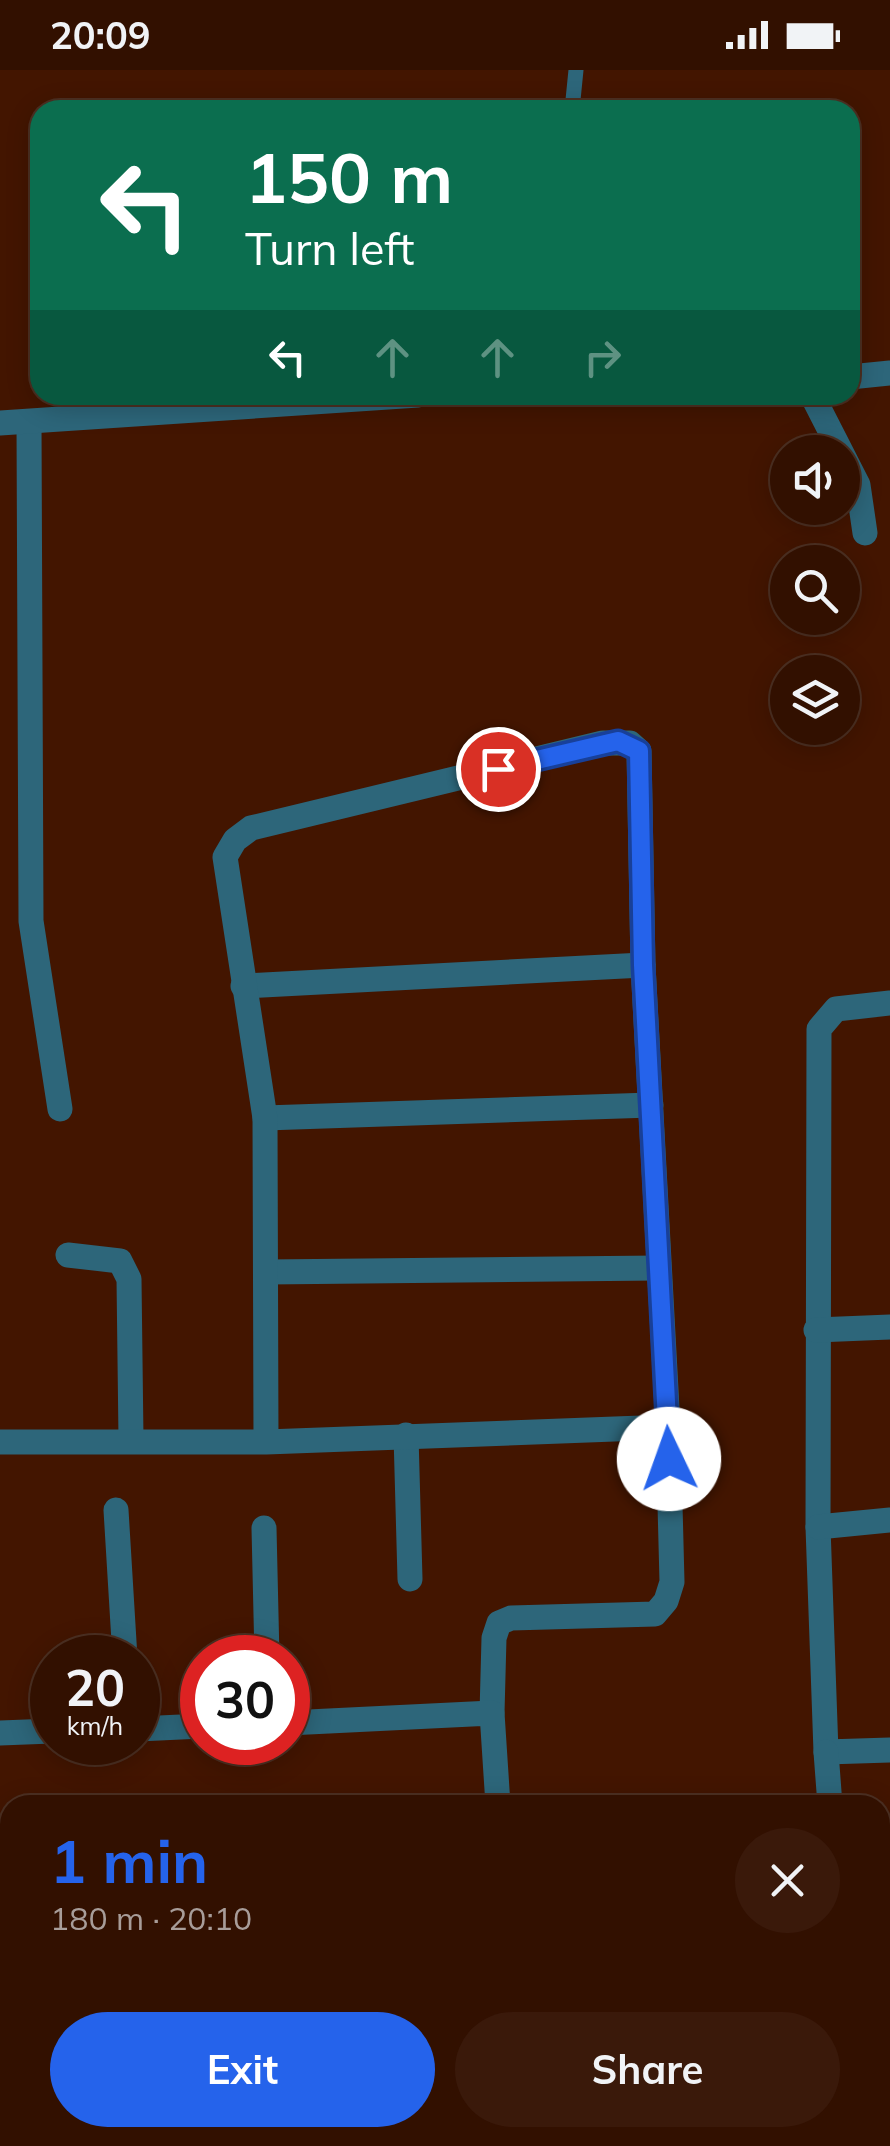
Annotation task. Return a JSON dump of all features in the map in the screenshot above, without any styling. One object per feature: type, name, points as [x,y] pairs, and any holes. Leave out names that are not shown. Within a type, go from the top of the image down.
[{"type":"street","points":[[860,376],[890,373]]},
{"type":"street","points":[[0,423],[274,405]]},
{"type":"street","points":[[817,405],[858,485],[865,532]]},
{"type":"street","points":[[29,422],[30,921],[60,1109]]},
{"type":"street","points":[[266,1442],[265,1118],[226,857],[242,834],[618,741],[639,751],[643,965],[668,1428],[672,1582],[666,1601],[656,1614],[511,1618],[499,1623],[494,1638],[492,1713],[497,1795]]},
{"type":"street","points":[[243,986],[643,965]]},
{"type":"street","points":[[829,1795],[818,1527],[819,1029],[836,1008],[890,1003]]},
{"type":"street","points":[[265,1118],[651,1105]]},
{"type":"street","points":[[68,1255],[120,1262],[129,1279],[132,1439]]},
{"type":"street","points":[[267,1272],[658,1268]]},
{"type":"street","points":[[816,1330],[890,1328]]},
{"type":"street","points":[[0,1442],[266,1442],[668,1428]]},
{"type":"street","points":[[406,1435],[410,1579]]},
{"type":"street","points":[[116,1510],[123,1635]]},
{"type":"street","points":[[818,1527],[890,1520]]},
{"type":"street","points":[[264,1528],[266,1635]]},
{"type":"street","points":[[310,1721],[492,1713]]},
{"type":"street","points":[[0,1732],[30,1731]]},
{"type":"street","points":[[826,1752],[890,1750]]},
{"type":"lane","points":[[573,100],[576,70]]},
{"type":"route","points":[[498,769],[618,741],[630,743],[639,751],[643,965],[669,1459]]}]
